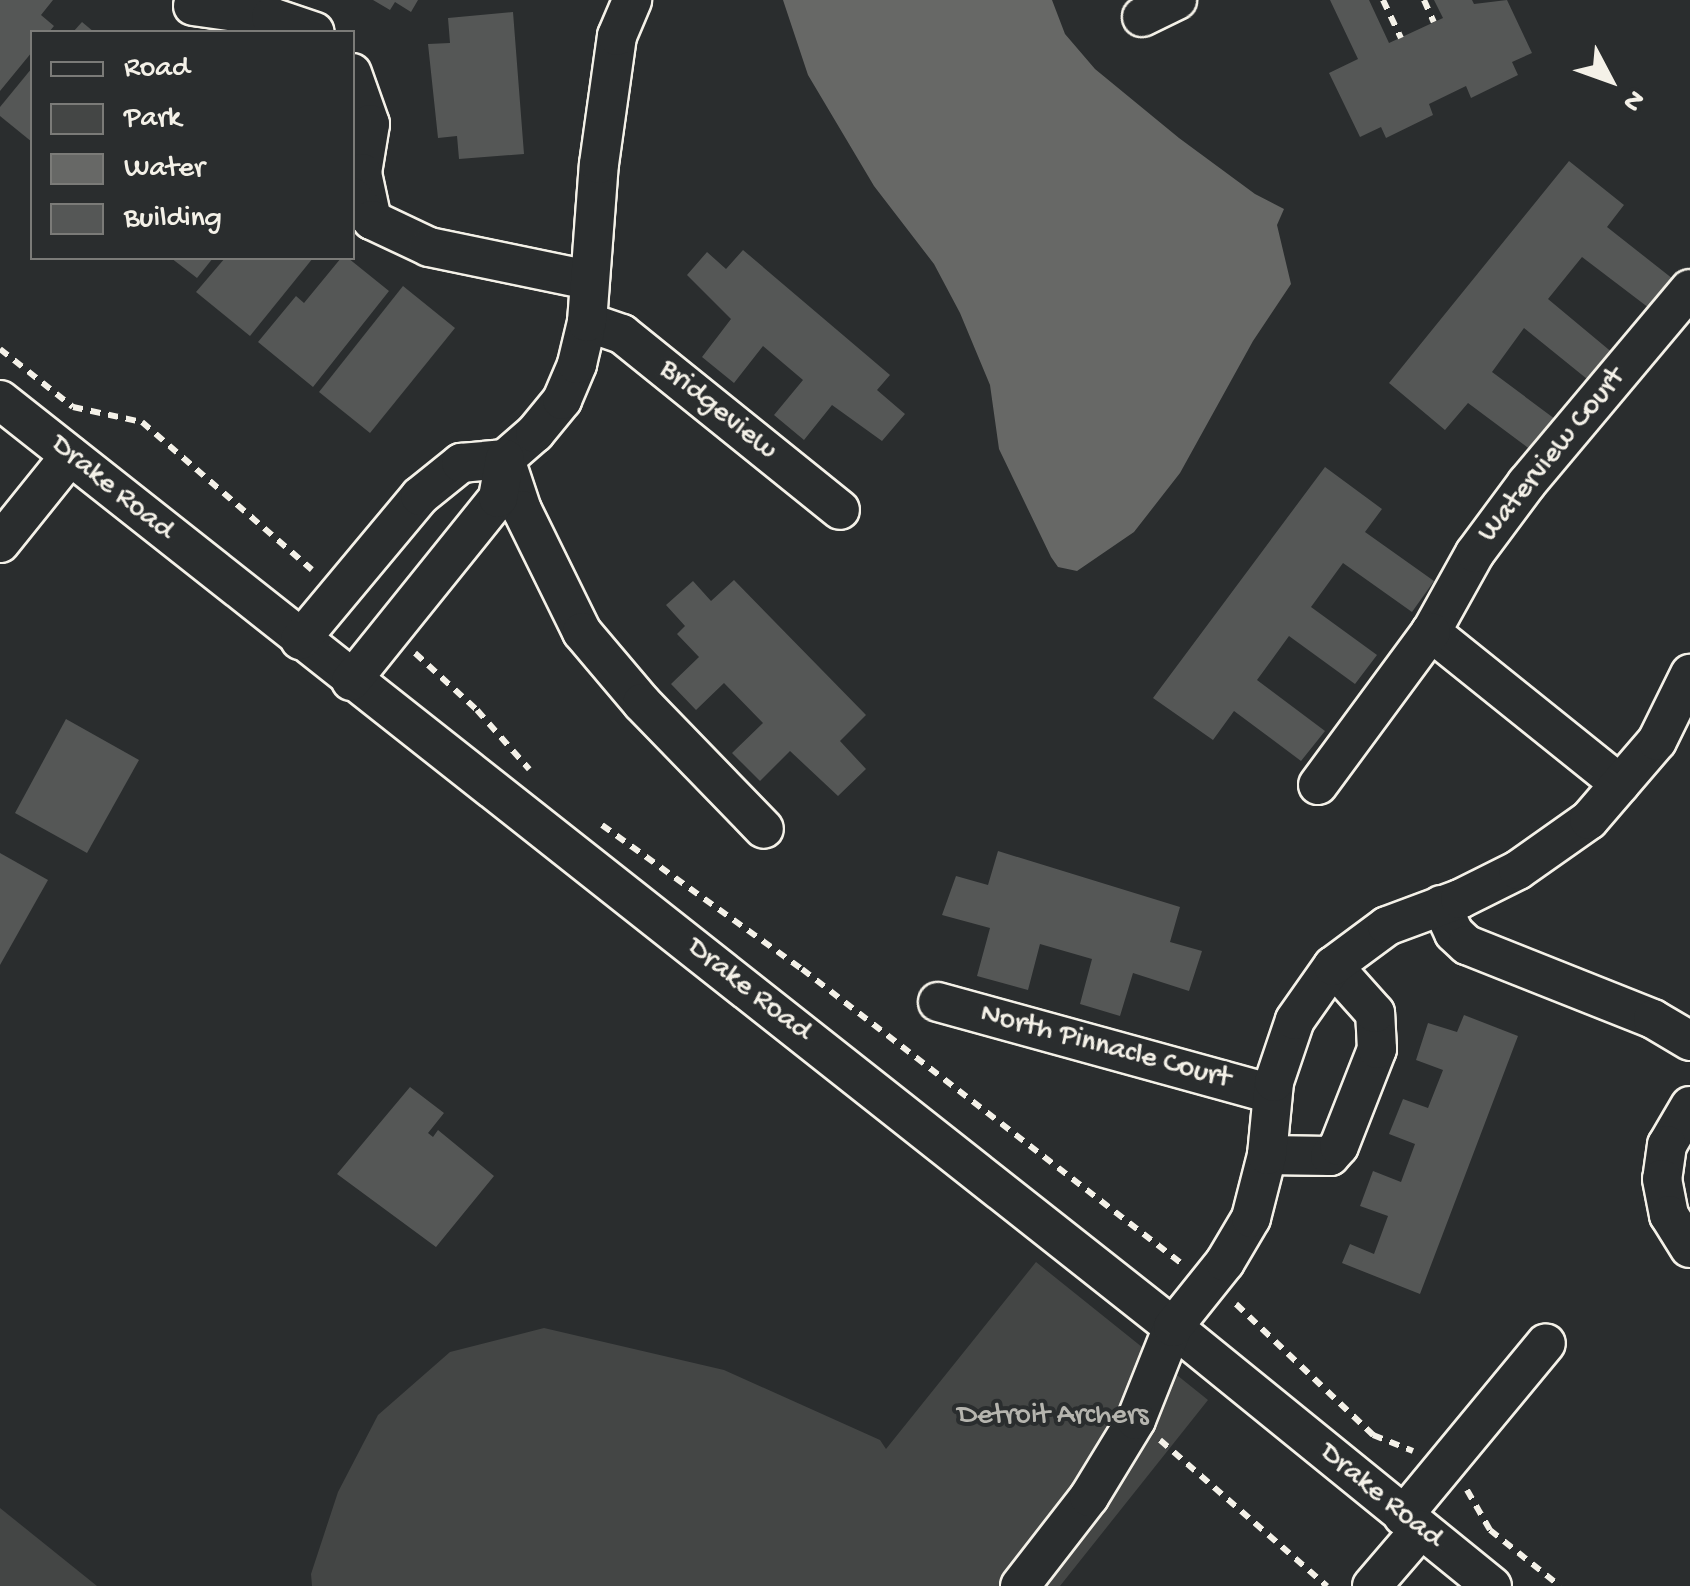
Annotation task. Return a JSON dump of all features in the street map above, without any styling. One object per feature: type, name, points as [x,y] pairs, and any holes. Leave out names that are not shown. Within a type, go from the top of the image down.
[{"type":"street","points":[[300,640],[420,496],[461,463],[505,459],[534,434],[562,400],[577,364],[587,322],[588,280],[617,36],[632,0]]},
{"type":"street","points":[[1142,17],[1177,0]]},
{"type":"street","points":[[200,13],[271,18],[309,30]]},
{"type":"street","points":[[355,82],[370,124],[362,173],[362,208],[429,248],[588,280]]},
{"type":"street","name":"Waterview Court","points":[[1318,785],[1431,632],[1474,553],[1527,482],[1690,290]]},
{"type":"street","name":"Bridgeview","points":[[587,322],[622,334],[840,510]]},
{"type":"street","name":"Drake Road","points":[[0,400],[1173,1327],[1492,1586]]},
{"type":"street","points":[[0,543],[70,456]]},
{"type":"street","points":[[351,681],[498,498],[505,459]]},
{"type":"street","points":[[505,459],[522,510],[582,632],[642,704],[764,829]]},
{"type":"street","points":[[1431,632],[1620,784]]},
{"type":"street","points":[[1020,1586],[1089,1497],[1136,1420],[1173,1327],[1252,1218],[1267,1154],[1272,1094],[1294,1020],[1333,966],[1387,926],[1518,870],[1589,820],[1656,741],[1690,674]]},
{"type":"street","points":[[1441,905],[1454,933],[1467,945],[1653,1019],[1690,1041]]},
{"type":"street","points":[[1267,1154],[1330,1156],[1339,1146],[1377,1049],[1375,1014],[1333,966]]},
{"type":"street","name":"North Pinnacle Court","points":[[938,1002],[1272,1094]]},
{"type":"street","points":[[1690,1106],[1668,1145],[1662,1179],[1669,1214],[1690,1248]]},
{"type":"street","points":[[1372,1586],[1444,1468],[1546,1343]]},
{"type":"path","points":[[1383,0],[1401,38]]},
{"type":"path","points":[[1424,0],[1434,22]]},
{"type":"path","points":[[0,349],[73,406],[142,422],[340,592]]},
{"type":"path","points":[[390,633],[476,710],[540,778]]},
{"type":"path","points":[[592,818],[802,969],[1235,1302],[1373,1434],[1444,1468],[1465,1487],[1490,1530],[1560,1586]]},
{"type":"path","points":[[1166,1445],[1327,1586]]},
{"type":"green space","name":"Detroit Archers","points":[[1036,1262],[1208,1400],[1060,1586],[312,1586],[311,1574],[338,1492],[378,1415],[450,1352],[544,1328],[724,1370],[880,1440],[886,1449]]},
{"type":"green space","points":[[0,1508],[97,1586],[0,1586]]},
{"type":"water","points":[[783,0],[1052,0],[1065,34],[1095,69],[1179,138],[1255,194],[1284,209],[1277,225],[1291,284],[1253,341],[1180,473],[1134,532],[1077,571],[1058,567],[1051,557],[999,449],[990,385],[960,313],[934,264],[874,186],[808,75]]},
{"type":"building","points":[[0,0],[53,0],[41,15],[54,26],[51,30],[30,30],[30,54],[0,91]]},
{"type":"building","points":[[373,0],[418,0],[411,12],[395,2],[390,10]]},
{"type":"building","points":[[1330,0],[1369,0],[1389,43],[1443,18],[1434,0],[1472,0],[1474,4],[1507,0],[1532,53],[1512,62],[1518,75],[1471,98],[1466,86],[1429,104],[1433,115],[1386,138],[1381,127],[1360,137],[1329,73],[1358,59]]},
{"type":"building","points":[[513,12],[524,154],[459,159],[457,136],[438,138],[428,44],[450,43],[448,18]]},
{"type":"building","points":[[82,22],[92,30],[75,30]]},
{"type":"building","points":[[30,70],[30,140],[0,116],[0,107]]},
{"type":"building","points":[[1569,161],[1624,205],[1607,227],[1673,279],[1649,308],[1582,257],[1548,299],[1614,354],[1592,383],[1524,328],[1492,372],[1559,422],[1535,453],[1468,403],[1445,430],[1389,383]]},
{"type":"building","points":[[743,250],[890,375],[877,390],[905,414],[882,441],[832,405],[804,440],[774,415],[803,380],[763,346],[734,383],[702,357],[731,319],[687,275],[707,252],[726,269]]},
{"type":"building","points":[[174,260],[211,260],[197,278]]},
{"type":"building","points":[[223,260],[311,260],[250,336],[196,292]]},
{"type":"building","points":[[339,260],[350,260],[389,291],[313,387],[258,342],[296,296],[304,303]]},
{"type":"building","points":[[403,286],[455,328],[370,433],[319,392]]},
{"type":"building","points":[[1325,467],[1382,509],[1365,532],[1434,581],[1412,612],[1343,563],[1311,607],[1377,655],[1355,684],[1289,636],[1257,680],[1325,731],[1301,761],[1234,711],[1213,740],[1153,698]]},
{"type":"building","points":[[734,580],[866,715],[840,741],[866,769],[838,796],[790,751],[760,781],[732,753],[763,723],[724,683],[696,710],[671,684],[699,657],[677,634],[685,626],[666,605],[693,581],[711,601]]},
{"type":"building","points":[[66,719],[139,760],[87,853],[15,813]]},
{"type":"building","points":[[998,851],[1180,907],[1170,942],[1202,951],[1189,991],[1133,973],[1120,1016],[1080,1004],[1092,959],[1040,944],[1028,990],[977,976],[990,928],[942,915],[956,876],[988,885]]},
{"type":"building","points":[[0,853],[48,880],[0,965]]},
{"type":"building","points":[[1464,1015],[1518,1036],[1420,1294],[1342,1263],[1350,1244],[1374,1254],[1388,1216],[1360,1206],[1373,1171],[1401,1182],[1415,1144],[1389,1134],[1403,1099],[1428,1108],[1443,1070],[1416,1060],[1428,1023],[1457,1032]]},
{"type":"building","points":[[410,1087],[444,1113],[428,1133],[433,1137],[438,1130],[494,1176],[436,1247],[337,1174]]}]
